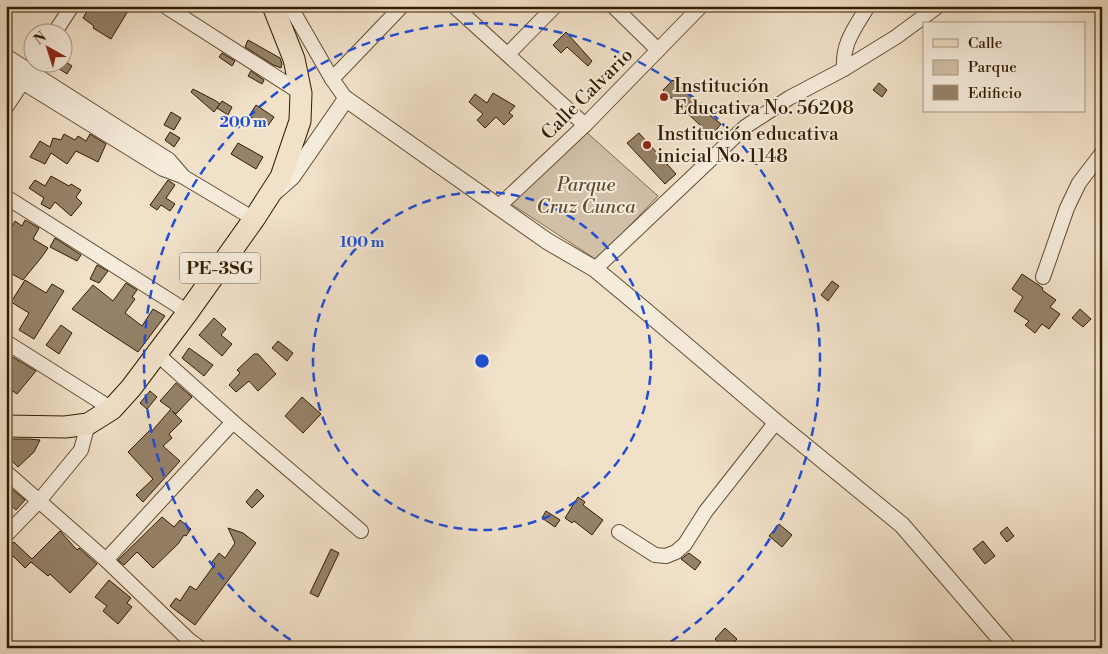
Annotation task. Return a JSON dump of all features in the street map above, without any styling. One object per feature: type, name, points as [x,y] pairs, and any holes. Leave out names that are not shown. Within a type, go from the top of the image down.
[{"type":"main road","name":"PE-3SG","points":[[6,426],[65,427],[88,424],[112,409],[131,388],[254,220],[281,177],[300,121],[301,93],[294,59],[273,6]]},
{"type":"street","points":[[62,22],[72,6]]},
{"type":"street","points":[[165,6],[301,93]]},
{"type":"street","points":[[290,6],[332,79],[346,99],[498,207],[548,241],[595,269],[776,422],[902,525],[1008,648]]},
{"type":"street","points":[[332,79],[402,6]]},
{"type":"street","points":[[454,6],[585,125]]},
{"type":"street","points":[[508,54],[555,6]]},
{"type":"street","points":[[613,6],[658,50]]},
{"type":"street","name":"Calle Calvario","points":[[498,207],[585,125],[701,6]]},
{"type":"street","points":[[844,69],[843,59],[846,43],[868,6]]},
{"type":"street","points":[[595,269],[745,127],[789,98],[844,69],[904,32],[938,6]]},
{"type":"street","points":[[6,56],[22,67]]},
{"type":"street","points":[[6,72],[22,72]]},
{"type":"street","points":[[6,107],[29,72],[106,128],[169,160],[182,176],[254,220]]},
{"type":"street","points":[[266,200],[292,177],[346,99]]},
{"type":"street","points":[[1043,277],[1067,208],[1080,183],[1102,152]]},
{"type":"street","points":[[6,197],[188,312]]},
{"type":"street","points":[[6,342],[112,409]]},
{"type":"street","points":[[156,353],[233,422],[361,531]]},
{"type":"street","points":[[106,560],[233,422]]},
{"type":"street","points":[[619,532],[655,555],[666,556],[676,552],[685,544],[706,511],[776,422]]},
{"type":"street","points":[[6,535],[40,502],[81,450],[88,424]]},
{"type":"street","points":[[6,472],[106,560],[189,640],[200,648]]},
{"type":"green space","name":"Parque Cruz Cunca","points":[[584,130],[658,196],[597,260],[508,202]]},
{"type":"building","points":[[90,6],[131,6],[111,39],[93,28],[94,26],[83,18]]},
{"type":"building","points":[[566,32],[592,61],[588,66],[567,47],[561,53],[553,45]]},
{"type":"building","points":[[248,40],[280,58],[281,68],[245,47]]},
{"type":"building","points":[[222,53],[235,61],[232,66],[219,57]]},
{"type":"building","points":[[251,71],[264,80],[262,84],[248,76]]},
{"type":"building","points":[[673,80],[721,124],[708,140],[698,132],[702,127],[663,90]]},
{"type":"building","points":[[879,83],[887,90],[882,97],[873,90]]},
{"type":"building","points":[[193,89],[220,104],[214,112],[191,92]]},
{"type":"building","points":[[493,93],[515,106],[509,113],[513,116],[504,125],[496,117],[485,128],[477,120],[483,114],[469,102],[475,94],[487,103]]},
{"type":"building","points":[[222,101],[232,107],[228,115],[217,108]]},
{"type":"building","points":[[256,105],[274,117],[267,127],[249,116]]},
{"type":"building","points":[[171,112],[181,118],[174,130],[164,125]]},
{"type":"building","points":[[170,132],[180,138],[174,147],[165,140]]},
{"type":"building","points":[[639,133],[676,174],[665,184],[627,143]]},
{"type":"building","points":[[64,134],[75,140],[78,136],[86,141],[90,134],[106,144],[98,162],[76,151],[67,164],[51,153],[45,164],[30,157],[40,141],[50,147],[53,138],[61,140]]},
{"type":"building","points":[[238,143],[263,157],[256,169],[231,154]]},
{"type":"building","points":[[51,176],[81,190],[76,197],[82,203],[71,216],[55,202],[50,209],[41,204],[44,198],[29,188],[35,180],[45,186]]},
{"type":"building","points":[[168,180],[175,185],[166,198],[175,204],[170,211],[161,205],[157,210],[150,205]]},
{"type":"building","points":[[25,220],[39,228],[33,239],[48,248],[23,280],[6,271],[6,248],[11,240],[7,237],[15,221],[22,226]]},
{"type":"building","points":[[55,238],[81,255],[77,261],[50,247]]},
{"type":"building","points":[[97,265],[108,271],[99,283],[90,279]]},
{"type":"building","points":[[1022,274],[1043,288],[1042,290],[1056,300],[1050,307],[1060,314],[1049,329],[1042,324],[1035,333],[1025,325],[1029,321],[1014,311],[1023,297],[1012,289]]},
{"type":"building","points":[[25,280],[46,293],[52,284],[64,291],[34,339],[19,330],[29,313],[11,302]]},
{"type":"building","points":[[832,281],[839,286],[828,301],[821,295]]},
{"type":"building","points":[[126,283],[137,290],[132,297],[135,299],[125,313],[142,326],[153,309],[165,316],[138,352],[72,309],[93,285],[113,301]]},
{"type":"building","points":[[1080,309],[1091,319],[1083,327],[1072,318]]},
{"type":"building","points":[[214,318],[226,329],[221,335],[232,344],[222,356],[199,335]]},
{"type":"building","points":[[61,325],[72,333],[59,354],[46,345]]},
{"type":"building","points":[[278,341],[293,353],[287,361],[272,348]]},
{"type":"building","points":[[189,348],[213,365],[204,376],[182,358]]},
{"type":"building","points":[[6,353],[36,371],[17,394],[13,391],[6,400]]},
{"type":"building","points":[[254,354],[258,354],[276,374],[258,391],[249,381],[236,392],[229,385],[240,373],[237,370]]},
{"type":"building","points":[[176,383],[192,397],[176,414],[172,411],[182,421],[169,434],[172,438],[163,446],[180,461],[143,502],[136,495],[153,479],[128,452],[150,430],[152,431],[171,409],[160,401]]},
{"type":"building","points":[[150,391],[157,397],[147,409],[140,403]]},
{"type":"building","points":[[302,397],[321,414],[303,433],[285,416]]},
{"type":"building","points":[[9,439],[40,440],[34,452],[18,467],[6,455],[6,444],[8,445]]},
{"type":"building","points":[[6,484],[25,500],[16,510],[6,501]]},
{"type":"building","points":[[257,489],[264,496],[252,508],[246,502]]},
{"type":"building","points":[[578,497],[585,502],[583,505],[603,520],[592,535],[574,521],[572,523],[565,518]]},
{"type":"building","points":[[546,511],[560,520],[555,527],[542,518]]},
{"type":"building","points":[[162,517],[174,527],[180,520],[191,529],[153,568],[137,552],[124,565],[118,560]]},
{"type":"building","points":[[779,524],[792,535],[782,547],[769,536]]},
{"type":"building","points":[[1007,527],[1014,536],[1007,542],[1000,533]]},
{"type":"building","points":[[228,528],[243,533],[256,543],[195,625],[170,606],[176,598],[180,601],[190,586],[196,590],[215,564],[212,562],[219,553],[225,558],[235,543]]},
{"type":"building","points":[[60,531],[77,550],[79,548],[97,564],[70,593],[50,574],[48,576],[31,562],[25,568],[13,556],[11,558],[6,553],[6,550],[14,542],[32,559]]},
{"type":"building","points":[[983,541],[995,556],[985,564],[973,549]]},
{"type":"building","points":[[331,549],[339,553],[318,597],[310,593]]},
{"type":"building","points":[[689,553],[701,562],[695,570],[681,559]]},
{"type":"building","points":[[109,580],[131,598],[127,603],[132,607],[118,624],[103,611],[107,606],[95,597]]},
{"type":"building","points":[[725,628],[737,639],[728,648],[724,648],[715,639]]},
{"type":"place","name":"Institución Educativa No. 56208","points":[[664,97]]},
{"type":"place","name":"Institución educativa inicial No. 1148","points":[[647,145]]}]
